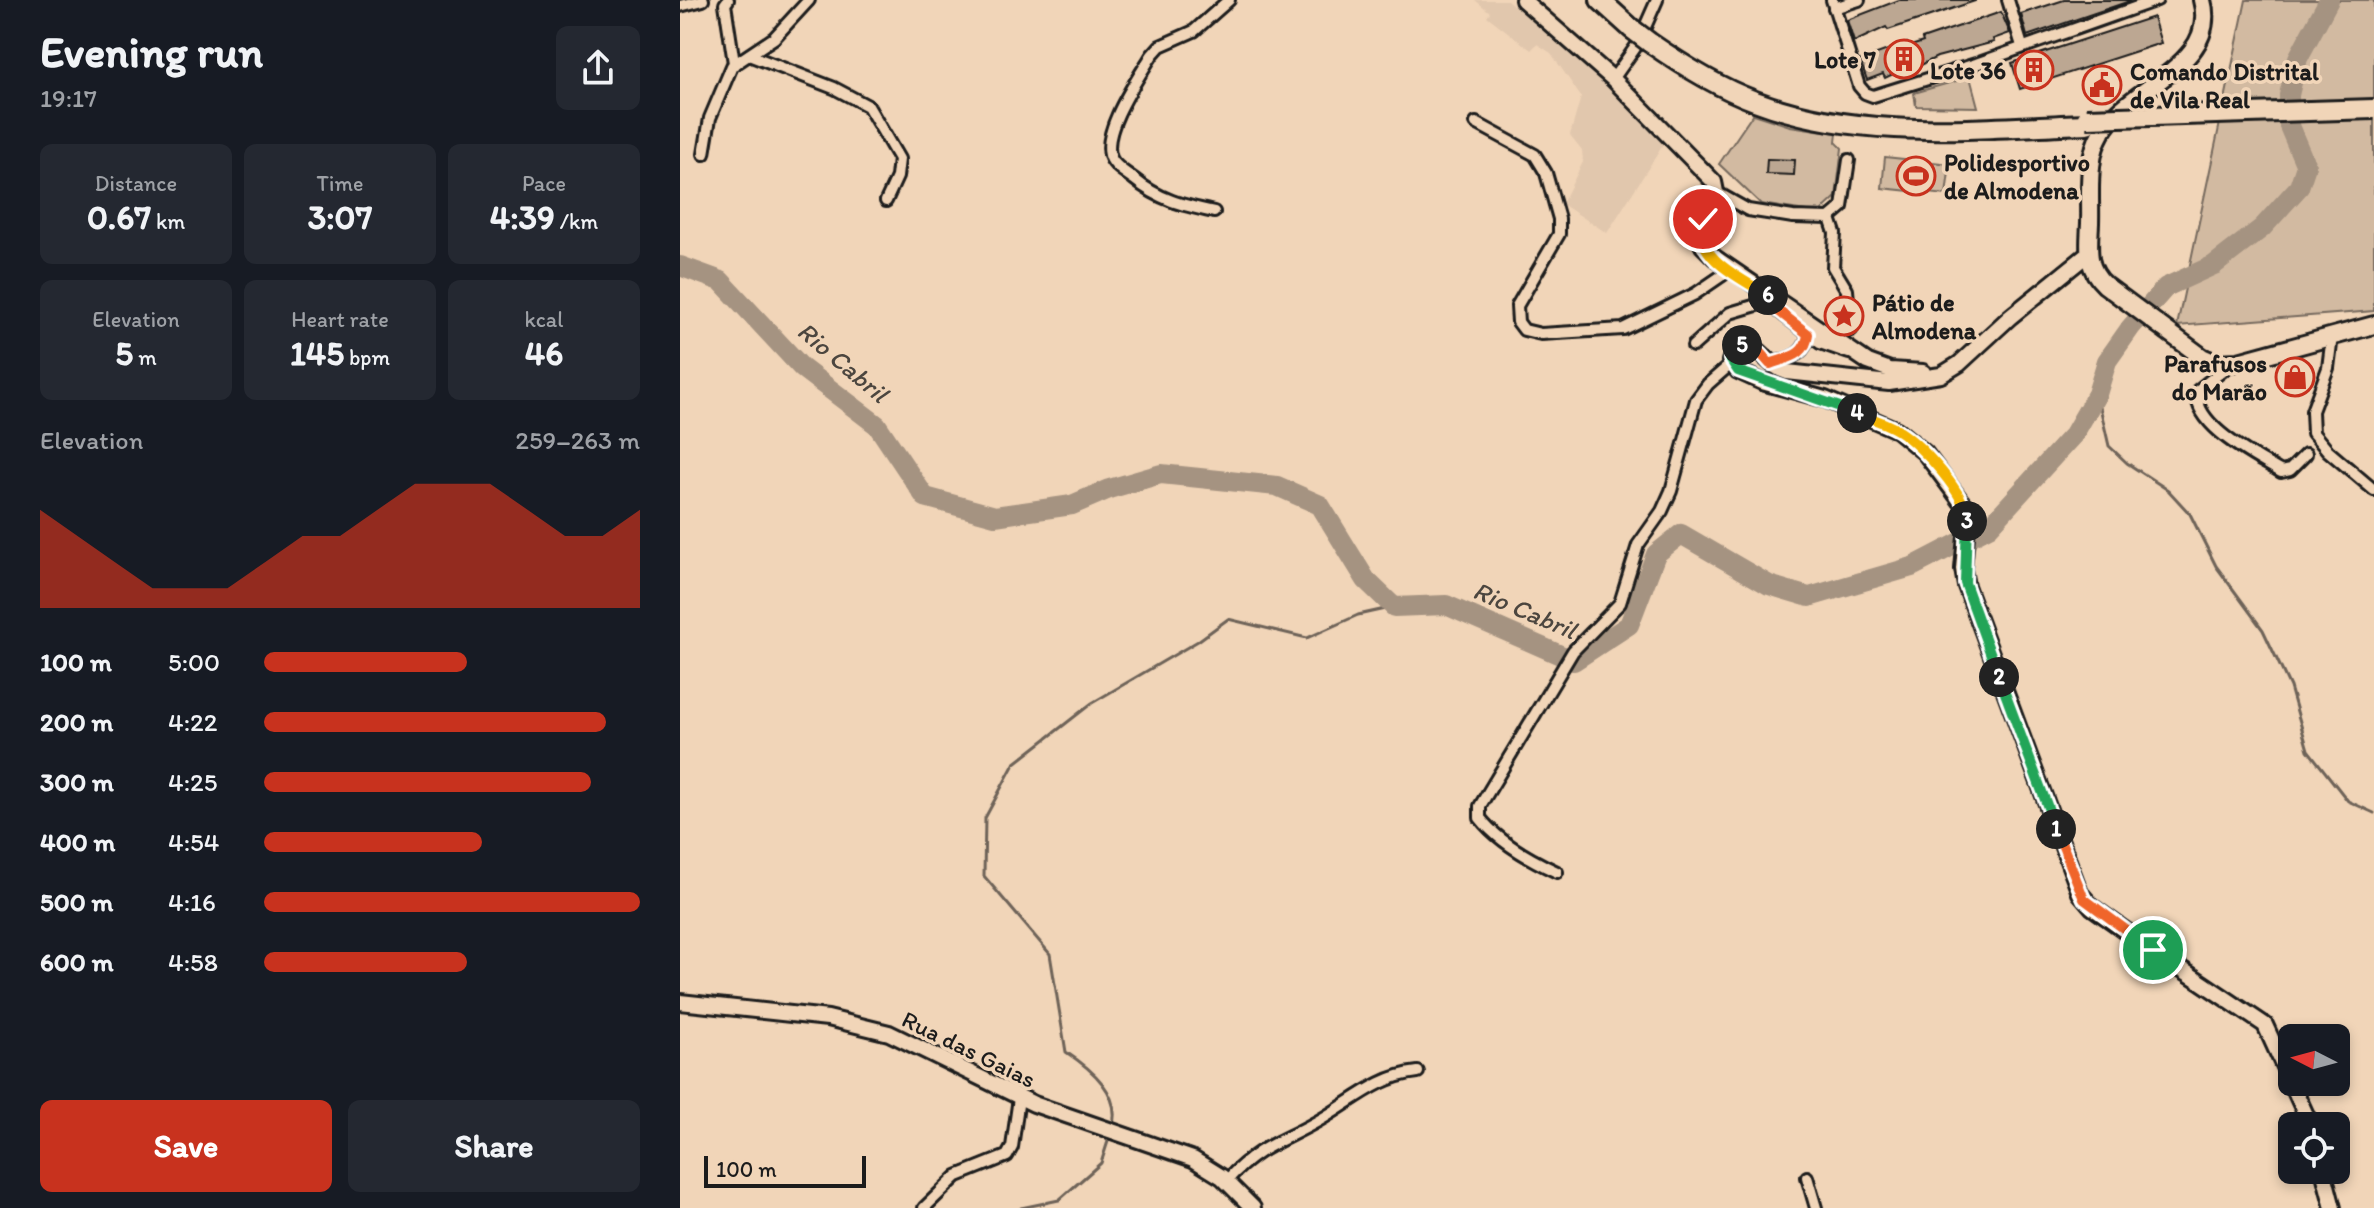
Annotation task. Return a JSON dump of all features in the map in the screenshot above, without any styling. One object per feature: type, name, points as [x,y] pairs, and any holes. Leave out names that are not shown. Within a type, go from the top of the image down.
[{"type":"highway","points":[[1600,0],[1650,38],[1740,85],[1785,103],[1840,116],[1940,122],[2374,116]]},
{"type":"highway","points":[[1610,0],[1634,25]]},
{"type":"highway","points":[[2087,121],[2374,109]]},
{"type":"main road","points":[[1523,0],[1613,79],[1712,179],[1716,192],[1701,224],[1700,239],[1709,253],[1772,301],[1879,367],[1896,371],[1951,370]]},
{"type":"main road","points":[[2202,0],[2205,24],[2195,46],[2178,65],[2116,115],[2097,140],[2092,163],[2088,254],[2093,271],[2105,285],[2211,362],[2232,363],[2373,325]]},
{"type":"main road","points":[[2088,254],[1951,370],[1936,376],[1894,384],[1787,372],[1770,364],[1756,348],[1746,344],[1733,350],[1731,364],[1738,371],[1762,382],[1825,399],[1901,432],[1922,449],[1940,472],[1965,506],[1966,586],[2080,893],[2089,905],[2128,933],[2265,1025],[2305,1112]]},
{"type":"main road","name":"Rua das Gaias","points":[[680,1002],[812,1016],[872,1028],[905,1040],[1019,1098],[1186,1155],[1227,1180],[1253,1208]]},
{"type":"main road","points":[[2327,1184],[2333,1208]]},
{"type":"street","points":[[680,6],[703,0]]},
{"type":"street","points":[[704,154],[710,118],[734,63],[725,4],[728,0]]},
{"type":"street","points":[[734,63],[789,25],[809,0]]},
{"type":"street","points":[[1214,212],[1152,194],[1113,162],[1109,145],[1116,120],[1152,55],[1160,46],[1194,31],[1229,0]]},
{"type":"street","points":[[1613,79],[1637,45],[1657,0]]},
{"type":"street","points":[[1859,0],[1833,4],[1858,81],[1865,93],[1873,96],[2157,0]]},
{"type":"street","points":[[2011,1],[2022,46]]},
{"type":"street","points":[[749,55],[834,88],[871,108],[887,144],[899,159],[897,177],[886,201]]},
{"type":"street","points":[[1476,123],[1535,155],[1546,173],[1559,219],[1559,234],[1517,306],[1518,322],[1524,330],[1541,334],[1623,329],[1695,294],[1730,270]]},
{"type":"street","points":[[1716,192],[1748,210],[1830,218],[1842,207],[1849,160]]},
{"type":"street","points":[[1830,218],[1835,236],[1833,270],[1846,288],[1851,330]]},
{"type":"street","points":[[1693,346],[1730,313],[1772,301],[1826,346],[1859,356]]},
{"type":"street","points":[[1770,364],[1801,352],[1806,347],[1808,334]]},
{"type":"street","points":[[2332,336],[2328,368],[2312,411],[2313,433],[2328,451],[2374,490]]},
{"type":"street","points":[[2232,363],[2197,391],[2198,405],[2205,417],[2235,443],[2281,472],[2290,470],[2306,454]]},
{"type":"street","points":[[1557,872],[1486,826],[1479,813],[1568,659],[1620,603],[1638,545],[1662,511],[1671,491],[1696,400],[1708,384],[1731,364]]},
{"type":"street","points":[[1227,1180],[1270,1143],[1320,1120],[1379,1082],[1418,1072]]},
{"type":"street","points":[[924,1208],[957,1176],[1007,1156],[1012,1147],[1019,1098]]},
{"type":"street","points":[[1807,1177],[1816,1208]]},
{"type":"shaded area","points":[[1475,0],[1507,0],[1608,85],[1665,142],[1607,233],[1562,204],[1583,162],[1582,150],[1570,135],[1581,97],[1551,53],[1537,44],[1531,50],[1487,16],[1490,12]]},
{"type":"shaded area","points":[[2246,0],[2374,0],[2374,311],[2177,326]]},
{"type":"shaded area","points":[[1970,77],[1978,107],[1916,106],[1914,93]]},
{"type":"shaded area","points":[[1753,114],[1790,126],[1837,133],[1836,142],[1842,148],[1836,197],[1819,213],[1761,204],[1719,164]]},
{"type":"shaded area","name":"Polidesportivo de Almodena","points":[[1885,157],[1950,164],[1946,195],[1882,188]]},
{"type":"building","points":[[1899,0],[1975,1],[1888,30],[1886,27],[1854,42],[1847,20]]},
{"type":"building","points":[[2064,0],[2130,1],[2027,36],[2021,14]]},
{"type":"building","points":[[2001,12],[2010,33],[1993,39],[1994,42],[1937,57],[1915,68],[1914,64],[1885,78],[1883,74],[1867,80],[1860,60],[1907,43],[1908,47],[1923,42],[1922,39]]},
{"type":"building","points":[[2153,17],[2161,43],[2020,89],[2012,63]]},
{"type":"building","points":[[1767,159],[1795,160],[1794,175],[1766,174]]},
{"type":"waterway","name":"Rio Cabril","points":[[680,266],[721,281],[802,368],[877,425],[925,497],[995,516],[1072,505],[1109,489],[1161,474],[1277,486],[1320,505],[1366,580],[1394,607],[1446,605],[1574,661],[1629,625],[1656,554],[1681,534],[1769,585],[1809,597],[1912,567],[1989,527],[2074,434],[2097,394],[2107,361],[2131,327],[2166,287],[2214,265],[2262,228],[2299,187],[2306,166],[2289,126],[2289,95],[2298,58],[2329,0]]},
{"type":"waterway","points":[[2097,394],[2109,446],[2127,463],[2168,490],[2190,514],[2216,566],[2263,630],[2290,687],[2308,750],[2348,801],[2374,813]]},
{"type":"waterway","points":[[1112,1128],[1113,1104],[1109,1093],[1094,1074],[1066,1052],[1050,954],[984,876],[985,818],[1014,764],[1092,703],[1198,641],[1228,619],[1307,638],[1358,615],[1394,607]]},
{"type":"waterway","points":[[1021,1208],[1059,1200],[1101,1163],[1110,1135]]},
{"type":"place","name":"Lote 7","points":[[1904,59]]},
{"type":"place","name":"Lote 36","points":[[2034,70]]},
{"type":"place","name":"Comando Distrital de Vila Real","points":[[2102,85]]},
{"type":"place","name":"Polidesportivo de Almodena","points":[[1916,176]]},
{"type":"place","name":"Pátio de Almodena","points":[[1844,316]]},
{"type":"place","name":"Parafusos do Marão","points":[[2295,377]]},
{"type":"route","points":[[1703,219],[1700,239],[1709,253],[1776,300],[1767,302],[1808,334],[1806,347],[1801,352],[1770,364],[1752,346],[1739,345],[1730,357],[1734,368],[1765,383],[1829,401],[1901,432],[1928,456],[1965,506],[1968,515],[1963,569],[1966,586],[2078,890],[2089,905],[2153,950]]}]
